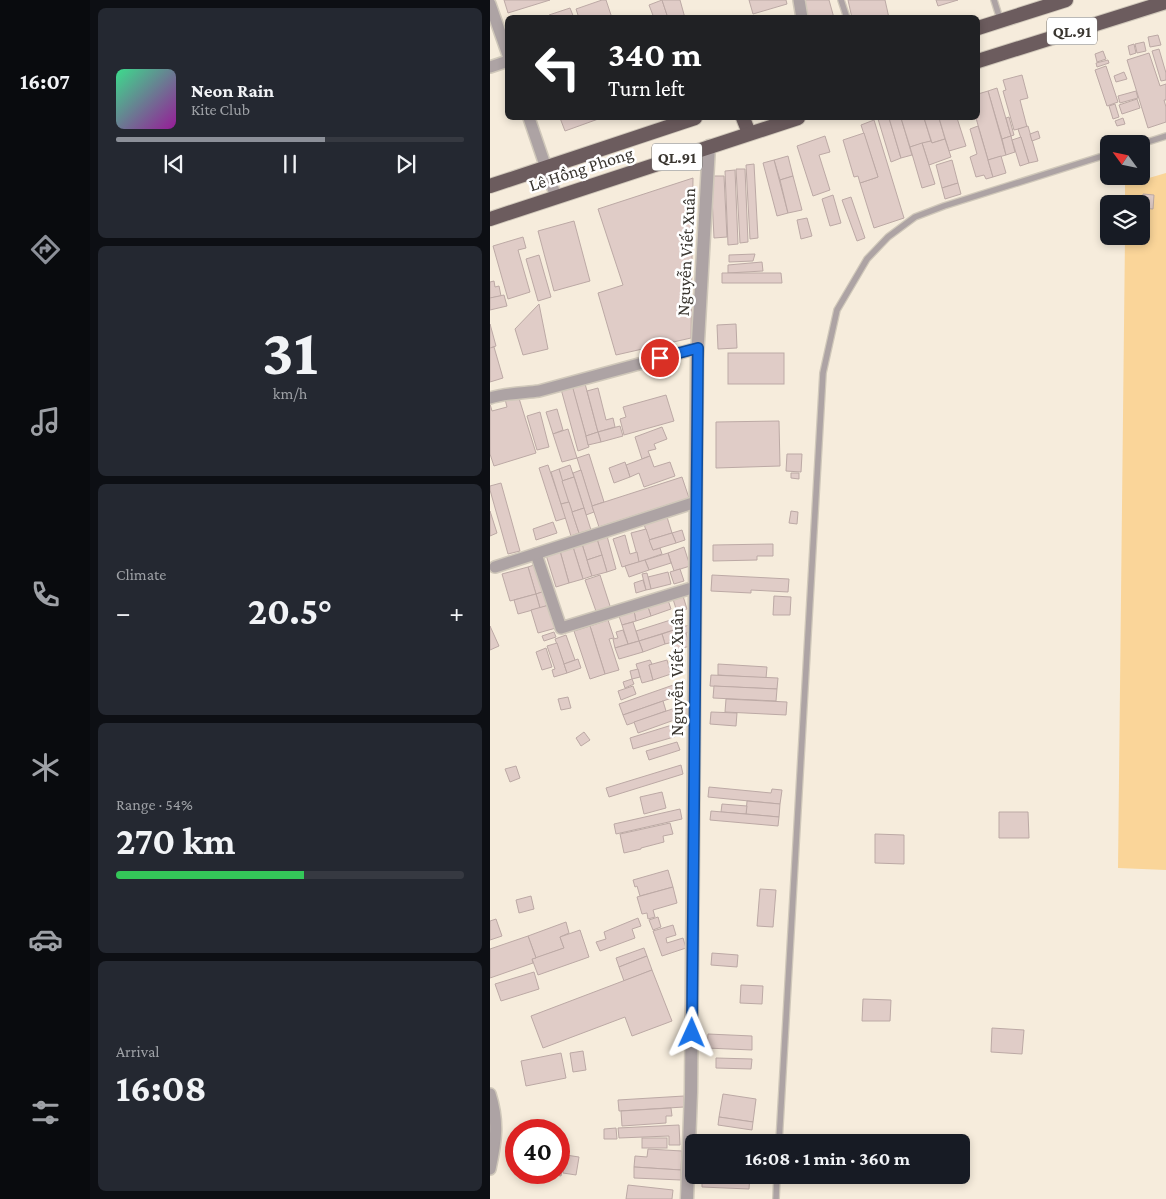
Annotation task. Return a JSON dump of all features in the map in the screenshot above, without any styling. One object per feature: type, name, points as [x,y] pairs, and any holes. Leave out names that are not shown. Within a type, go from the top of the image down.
[{"type":"highway","name":"QL.91","points":[[980,27],[1066,0]]},
{"type":"highway","name":"QL.91","points":[[980,60],[1166,2]]},
{"type":"highway","name":"Lê Hồng Phong","points":[[490,186],[689,120]]},
{"type":"highway","points":[[744,120],[749,133]]},
{"type":"highway","name":"Lê Hồng Phong","points":[[490,219],[791,120]]},
{"type":"street","points":[[799,0],[802,15]]},
{"type":"street","points":[[490,4],[505,46]]},
{"type":"street","points":[[490,67],[505,62]]},
{"type":"street","points":[[530,120],[556,197]]},
{"type":"street","name":"Nguyễn Viết Xuân","points":[[687,1199],[691,1092],[698,348],[710,146]]},
{"type":"street","points":[[490,398],[503,394],[539,391],[698,348]]},
{"type":"street","points":[[494,567],[696,502]]},
{"type":"street","points":[[536,554],[561,628],[695,587]]},
{"type":"street","points":[[490,1094],[495,1108],[496,1130],[490,1169]]},
{"type":"lane","points":[[841,0],[846,15]]},
{"type":"lane","points":[[994,0],[1001,20]]},
{"type":"lane","points":[[1150,141],[1166,136]]},
{"type":"lane","points":[[779,1134],[823,373],[837,310],[867,259],[888,237],[915,217],[1100,157]]},
{"type":"lane","points":[[776,1199],[777,1184]]},
{"type":"shaded area","points":[[1166,173],[1166,870],[1118,868],[1125,245],[1150,245],[1150,195],[1125,195],[1125,185],[1150,185],[1150,178]]},
{"type":"building","points":[[504,0],[550,0],[508,13]]},
{"type":"building","points":[[606,0],[611,15],[578,15],[576,9]]},
{"type":"building","points":[[662,0],[667,15],[653,15],[649,5]]},
{"type":"building","points":[[662,0],[680,0],[684,15],[667,15]]},
{"type":"building","points":[[749,0],[786,0],[787,4],[753,14]]},
{"type":"building","points":[[803,0],[829,0],[833,15],[806,15]]},
{"type":"building","points":[[848,0],[885,0],[888,15],[851,15]]},
{"type":"building","points":[[936,0],[958,0],[938,6]]},
{"type":"building","points":[[570,8],[573,15],[549,15]]},
{"type":"building","points":[[1158,35],[1161,45],[1150,47],[1148,37]]},
{"type":"building","points":[[1144,42],[1146,51],[1137,53],[1135,44]]},
{"type":"building","points":[[1134,44],[1136,53],[1130,55],[1128,46]]},
{"type":"building","points":[[1159,49],[1166,73],[1166,80],[1161,81],[1152,51]]},
{"type":"building","points":[[1103,51],[1106,59],[1097,62],[1095,54]]},
{"type":"building","points":[[1149,53],[1160,86],[1166,84],[1166,100],[1164,100],[1166,122],[1148,128],[1127,60]]},
{"type":"building","points":[[1108,60],[1109,63],[1097,67],[1096,63]]},
{"type":"building","points":[[1106,66],[1118,102],[1107,106],[1095,70]]},
{"type":"building","points":[[1124,72],[1127,79],[1116,82],[1114,76]]},
{"type":"building","points":[[1022,75],[1028,98],[1020,100],[1027,127],[1014,130],[1003,91],[1006,90],[1003,80]]},
{"type":"building","points":[[997,88],[1011,136],[1002,139],[988,91]]},
{"type":"building","points":[[988,91],[1006,155],[988,160],[977,120],[980,120],[980,93]]},
{"type":"building","points":[[1136,91],[1138,98],[1120,103],[1118,96]]},
{"type":"building","points":[[1137,99],[1140,108],[1122,114],[1119,105]]},
{"type":"building","points":[[1115,104],[1119,117],[1113,119],[1109,106]]},
{"type":"building","points":[[1009,117],[1014,135],[1011,136],[1006,118]]},
{"type":"building","points":[[1123,118],[1125,124],[1117,126],[1115,121]]},
{"type":"building","points":[[561,120],[595,120],[565,131]]},
{"type":"building","points":[[874,120],[904,218],[874,228],[860,183],[878,177],[861,125]]},
{"type":"building","points":[[878,120],[890,120],[901,158],[891,162]]},
{"type":"building","points":[[890,120],[902,120],[912,155],[901,158]]},
{"type":"building","points":[[902,120],[925,120],[931,141],[910,147]]},
{"type":"building","points":[[925,120],[940,120],[945,139],[932,143]]},
{"type":"building","points":[[940,120],[958,120],[966,146],[949,151]]},
{"type":"building","points":[[978,126],[993,177],[986,179],[984,175],[976,177],[970,157],[977,154],[970,129]]},
{"type":"building","points":[[1028,126],[1038,161],[1029,163],[1018,129]]},
{"type":"building","points":[[1038,131],[1040,138],[1032,141],[1030,134]]},
{"type":"building","points":[[864,133],[878,177],[860,183],[858,176],[854,177],[843,140]]},
{"type":"building","points":[[825,136],[830,152],[819,155],[830,190],[813,196],[797,146]]},
{"type":"building","points":[[1011,136],[1015,152],[1006,155],[1002,139]]},
{"type":"building","points":[[1021,137],[1029,163],[1020,166],[1012,140]]},
{"type":"building","points":[[945,139],[951,157],[929,165],[922,143],[931,141],[932,143]]},
{"type":"building","points":[[922,143],[935,184],[922,188],[910,147]]},
{"type":"building","points":[[788,156],[793,176],[780,180],[774,160]]},
{"type":"building","points":[[1001,156],[1006,173],[993,177],[988,160]]},
{"type":"building","points":[[774,160],[788,213],[777,216],[763,163]]},
{"type":"building","points":[[952,160],[958,183],[942,188],[936,165]]},
{"type":"building","points":[[754,164],[758,238],[750,239],[746,165]]},
{"type":"building","points":[[736,169],[745,169],[748,242],[740,243]]},
{"type":"building","points":[[735,170],[738,244],[728,245],[725,171]]},
{"type":"building","points":[[711,176],[724,176],[727,237],[714,238]]},
{"type":"building","points":[[793,176],[802,210],[788,213],[780,180]]},
{"type":"building","points":[[693,178],[691,338],[616,355],[598,293],[623,285],[598,209]]},
{"type":"building","points":[[958,183],[961,194],[945,199],[942,188]]},
{"type":"building","points":[[1143,194],[1154,195],[1153,209],[1150,209],[1150,195]]},
{"type":"building","points":[[833,195],[841,223],[830,226],[822,199]]},
{"type":"building","points":[[851,197],[865,238],[857,241],[842,200]]},
{"type":"building","points":[[807,218],[812,236],[801,239],[797,220]]},
{"type":"building","points":[[574,221],[590,281],[554,291],[538,231]]},
{"type":"building","points":[[523,237],[526,248],[518,250],[530,292],[508,299],[493,246]]},
{"type":"building","points":[[755,254],[753,261],[729,262],[729,255]]},
{"type":"building","points":[[539,255],[551,297],[538,301],[526,259]]},
{"type":"building","points":[[762,262],[763,271],[728,273],[728,265]]},
{"type":"building","points":[[722,273],[781,273],[782,283],[722,283]]},
{"type":"building","points":[[494,281],[495,287],[499,286],[501,296],[490,298],[490,282]]},
{"type":"building","points":[[504,295],[507,306],[490,310],[490,298]]},
{"type":"building","points":[[539,304],[548,349],[523,355],[515,329]]},
{"type":"building","points":[[490,324],[496,346],[490,348]]},
{"type":"building","points":[[736,324],[737,348],[718,349],[717,325]]},
{"type":"building","points":[[494,347],[503,378],[490,382],[490,348]]},
{"type":"building","points":[[728,353],[784,353],[784,384],[728,384]]},
{"type":"building","points":[[584,380],[598,432],[586,436],[571,383]]},
{"type":"building","points":[[572,385],[589,447],[578,451],[561,389]]},
{"type":"building","points":[[598,388],[606,420],[613,418],[615,427],[598,432],[587,391]]},
{"type":"building","points":[[518,395],[536,453],[494,466],[490,454],[490,404],[492,411],[507,407],[505,399]]},
{"type":"building","points":[[666,395],[674,421],[624,435],[620,419],[626,417],[623,407]]},
{"type":"building","points":[[557,409],[563,430],[553,434],[546,412]]},
{"type":"building","points":[[540,412],[549,447],[537,450],[527,416]]},
{"type":"building","points":[[779,421],[780,466],[716,468],[716,422]]},
{"type":"building","points":[[620,426],[623,436],[601,442],[598,432]]},
{"type":"building","points":[[662,427],[667,439],[654,444],[656,449],[648,451],[650,456],[642,459],[635,437]]},
{"type":"building","points":[[568,429],[577,458],[562,462],[553,434]]},
{"type":"building","points":[[598,432],[601,442],[588,445],[586,436]]},
{"type":"building","points":[[589,454],[604,502],[592,506],[577,458]]},
{"type":"building","points":[[787,454],[802,454],[801,472],[786,471]]},
{"type":"building","points":[[650,456],[654,467],[670,462],[675,476],[644,487],[639,473],[630,477],[626,465]]},
{"type":"building","points":[[625,462],[630,477],[614,483],[609,468]]},
{"type":"building","points":[[548,465],[566,518],[556,521],[539,468]]},
{"type":"building","points":[[570,465],[574,477],[562,481],[559,469]]},
{"type":"building","points":[[559,469],[569,502],[561,504],[551,472]]},
{"type":"building","points":[[581,470],[594,512],[586,515],[573,473]]},
{"type":"building","points":[[791,473],[799,473],[799,479],[791,478]]},
{"type":"building","points":[[574,477],[584,508],[572,512],[562,481]]},
{"type":"building","points":[[682,477],[689,498],[599,527],[592,506]]},
{"type":"building","points":[[501,483],[520,551],[508,554],[490,490],[490,486]]},
{"type":"building","points":[[569,502],[579,533],[571,536],[561,504]]},
{"type":"building","points":[[584,508],[591,530],[579,533],[572,512]]},
{"type":"building","points":[[490,511],[497,533],[490,536]]},
{"type":"building","points":[[791,511],[798,512],[797,524],[789,523]]},
{"type":"building","points":[[667,517],[672,533],[649,540],[644,524]]},
{"type":"building","points":[[553,522],[557,533],[536,540],[533,529]]},
{"type":"building","points":[[646,529],[653,550],[660,548],[662,554],[639,562],[631,533]]},
{"type":"building","points":[[682,530],[685,540],[676,543],[672,533]]},
{"type":"building","points":[[672,533],[676,543],[653,550],[649,540]]},
{"type":"building","points":[[625,535],[630,554],[637,552],[639,562],[622,567],[613,539]]},
{"type":"building","points":[[607,536],[616,569],[607,572],[597,539]]},
{"type":"building","points":[[597,539],[602,555],[587,560],[582,544]]},
{"type":"building","points":[[582,544],[592,576],[583,579],[573,547]]},
{"type":"building","points":[[773,544],[773,556],[757,556],[757,560],[713,561],[713,545]]},
{"type":"building","points":[[573,547],[583,579],[569,583],[560,551]]},
{"type":"building","points":[[684,547],[690,566],[674,571],[668,553]]},
{"type":"building","points":[[560,551],[569,583],[556,587],[546,555]]},
{"type":"building","points":[[668,553],[671,563],[649,570],[645,560]]},
{"type":"building","points":[[602,555],[607,572],[592,576],[587,560]]},
{"type":"building","points":[[645,560],[649,570],[629,577],[625,566]]},
{"type":"building","points":[[537,564],[545,591],[536,594],[528,567]]},
{"type":"building","points":[[528,567],[536,594],[510,601],[502,574]]},
{"type":"building","points":[[680,569],[684,581],[674,584],[670,572]]},
{"type":"building","points":[[668,572],[671,584],[651,589],[648,577]]},
{"type":"building","points":[[647,573],[651,589],[646,590],[642,574]]},
{"type":"building","points":[[600,575],[611,609],[597,614],[585,580]]},
{"type":"building","points":[[712,575],[789,579],[788,592],[751,590],[751,593],[711,591]]},
{"type":"building","points":[[643,580],[646,590],[636,593],[634,583]]},
{"type":"building","points":[[545,591],[549,605],[540,608],[536,594]]},
{"type":"building","points":[[536,594],[540,608],[518,614],[514,600]]},
{"type":"building","points":[[683,596],[687,609],[677,612],[673,599]]},
{"type":"building","points":[[774,596],[791,597],[790,615],[773,615]]},
{"type":"building","points":[[668,600],[671,609],[651,616],[648,607]]},
{"type":"building","points":[[549,605],[556,628],[538,633],[531,610]]},
{"type":"building","points":[[648,607],[651,616],[636,621],[634,611]]},
{"type":"building","points":[[634,611],[636,621],[622,625],[619,616]]},
{"type":"building","points":[[680,617],[683,627],[639,641],[636,631]]},
{"type":"building","points":[[608,620],[614,638],[609,639],[619,670],[605,674],[590,626]]},
{"type":"building","points":[[633,622],[639,641],[628,644],[622,625]]},
{"type":"building","points":[[689,625],[691,631],[686,633],[690,646],[676,650],[673,642],[665,644],[662,634]]},
{"type":"building","points":[[490,626],[499,646],[490,650]]},
{"type":"building","points":[[590,626],[605,674],[590,679],[574,631]]},
{"type":"building","points":[[623,630],[628,644],[615,648],[613,639],[618,638],[616,632]]},
{"type":"building","points":[[554,632],[556,637],[544,641],[542,636]]},
{"type":"building","points":[[662,634],[665,644],[643,652],[639,641]]},
{"type":"building","points":[[566,635],[575,660],[564,664],[555,639]]},
{"type":"building","points":[[639,641],[643,652],[619,659],[615,648]]},
{"type":"building","points":[[557,643],[567,673],[554,677],[552,670],[555,669],[547,646]]},
{"type":"building","points":[[546,648],[552,667],[542,670],[536,652]]},
{"type":"building","points":[[578,659],[581,668],[567,673],[564,664]]},
{"type":"building","points":[[650,660],[652,664],[649,665],[653,680],[642,683],[636,664]]},
{"type":"building","points":[[667,660],[671,674],[653,680],[649,665]]},
{"type":"building","points":[[718,664],[767,667],[766,678],[718,675]]},
{"type":"building","points":[[638,669],[640,677],[632,679],[630,671]]},
{"type":"building","points":[[711,675],[778,678],[777,689],[710,686]]},
{"type":"building","points":[[632,679],[634,684],[625,688],[623,682]]},
{"type":"building","points":[[679,683],[683,694],[623,715],[619,704]]},
{"type":"building","points":[[633,686],[636,694],[621,700],[618,691]]},
{"type":"building","points":[[714,686],[777,689],[776,701],[713,698]]},
{"type":"building","points":[[568,697],[571,708],[561,710],[558,699]]},
{"type":"building","points":[[726,699],[787,702],[786,715],[725,712]]},
{"type":"building","points":[[663,701],[666,711],[627,725],[623,715]]},
{"type":"building","points":[[687,704],[691,714],[638,733],[634,722]]},
{"type":"building","points":[[711,712],[737,713],[736,726],[710,724]]},
{"type":"building","points":[[680,721],[684,734],[633,749],[630,738]]},
{"type":"building","points":[[584,732],[590,740],[581,746],[576,738]]},
{"type":"building","points":[[677,742],[680,750],[649,760],[646,751]]},
{"type":"building","points":[[681,765],[683,774],[609,797],[606,788]]},
{"type":"building","points":[[516,766],[520,778],[510,782],[505,769]]},
{"type":"building","points":[[709,787],[771,793],[772,789],[782,790],[780,804],[708,797]]},
{"type":"building","points":[[662,792],[666,808],[644,814],[640,797]]},
{"type":"building","points":[[747,801],[780,804],[779,817],[746,814]]},
{"type":"building","points":[[722,804],[747,806],[746,814],[721,812]]},
{"type":"building","points":[[680,809],[682,819],[616,834],[614,824]]},
{"type":"building","points":[[711,811],[779,817],[778,826],[710,820]]},
{"type":"building","points":[[999,812],[1028,812],[1029,838],[999,838]]},
{"type":"building","points":[[670,823],[673,834],[663,836],[664,842],[624,853],[620,834]]},
{"type":"building","points":[[875,834],[904,835],[904,864],[875,863]]},
{"type":"building","points":[[668,870],[673,887],[640,896],[633,880]]},
{"type":"building","points":[[673,887],[677,903],[653,910],[655,917],[648,919],[647,913],[642,914],[637,897]]},
{"type":"building","points":[[760,889],[776,890],[773,927],[757,926]]},
{"type":"building","points":[[531,896],[534,909],[519,913],[516,900]]},
{"type":"building","points":[[658,917],[661,927],[653,930],[649,920]]},
{"type":"building","points":[[638,918],[641,926],[632,929],[635,938],[600,951],[596,942],[606,939],[604,932]]},
{"type":"building","points":[[496,919],[502,936],[490,940],[490,921]]},
{"type":"building","points":[[566,922],[569,933],[560,937],[564,948],[536,958],[528,936]]},
{"type":"building","points":[[673,925],[676,935],[666,938],[667,943],[683,938],[686,948],[662,956],[653,931]]},
{"type":"building","points":[[580,930],[589,957],[538,975],[532,959],[564,948],[560,937]]},
{"type":"building","points":[[528,936],[536,958],[532,959],[533,963],[490,978],[490,949]]},
{"type":"building","points":[[644,948],[647,956],[619,967],[616,958]]},
{"type":"building","points":[[712,953],[738,955],[737,967],[711,965]]},
{"type":"building","points":[[647,956],[652,970],[624,981],[619,967]]},
{"type":"building","points":[[652,970],[672,1021],[632,1036],[625,1017],[543,1048],[531,1016]]},
{"type":"building","points":[[534,972],[539,989],[501,1001],[495,984]]},
{"type":"building","points":[[741,985],[763,986],[762,1004],[740,1003]]},
{"type":"building","points":[[863,999],[891,1000],[890,1021],[862,1021]]},
{"type":"building","points":[[992,1028],[1024,1030],[1022,1054],[991,1052]]},
{"type":"building","points":[[708,1034],[752,1036],[752,1050],[707,1048]]},
{"type":"building","points":[[583,1051],[586,1070],[573,1072],[570,1053]]},
{"type":"building","points":[[561,1053],[566,1078],[526,1086],[521,1061]]},
{"type":"building","points":[[716,1058],[752,1059],[751,1069],[716,1068]]},
{"type":"building","points":[[723,1094],[756,1099],[753,1122],[719,1117]]},
{"type":"building","points":[[684,1096],[684,1107],[619,1111],[618,1100]]},
{"type":"building","points":[[671,1108],[672,1116],[666,1116],[666,1123],[622,1126],[621,1111]]},
{"type":"building","points":[[719,1117],[753,1122],[752,1130],[718,1125]]},
{"type":"building","points":[[679,1125],[680,1145],[669,1145],[669,1136],[619,1138],[618,1128]]},
{"type":"building","points":[[616,1128],[617,1139],[604,1139],[604,1129]]},
{"type":"building","points":[[642,1138],[667,1138],[667,1148],[642,1148]]},
{"type":"building","points":[[648,1149],[682,1151],[681,1170],[634,1167],[635,1156],[647,1157]]},
{"type":"building","points":[[570,1156],[579,1157],[576,1175],[570,1174]]},
{"type":"building","points":[[634,1167],[681,1170],[681,1180],[634,1178]]},
{"type":"building","points":[[702,1184],[749,1184],[749,1189],[702,1187]]},
{"type":"building","points":[[628,1185],[673,1190],[672,1199],[626,1199]]},
{"type":"route","points":[[660,358],[698,348],[696,395],[692,1033]]}]
